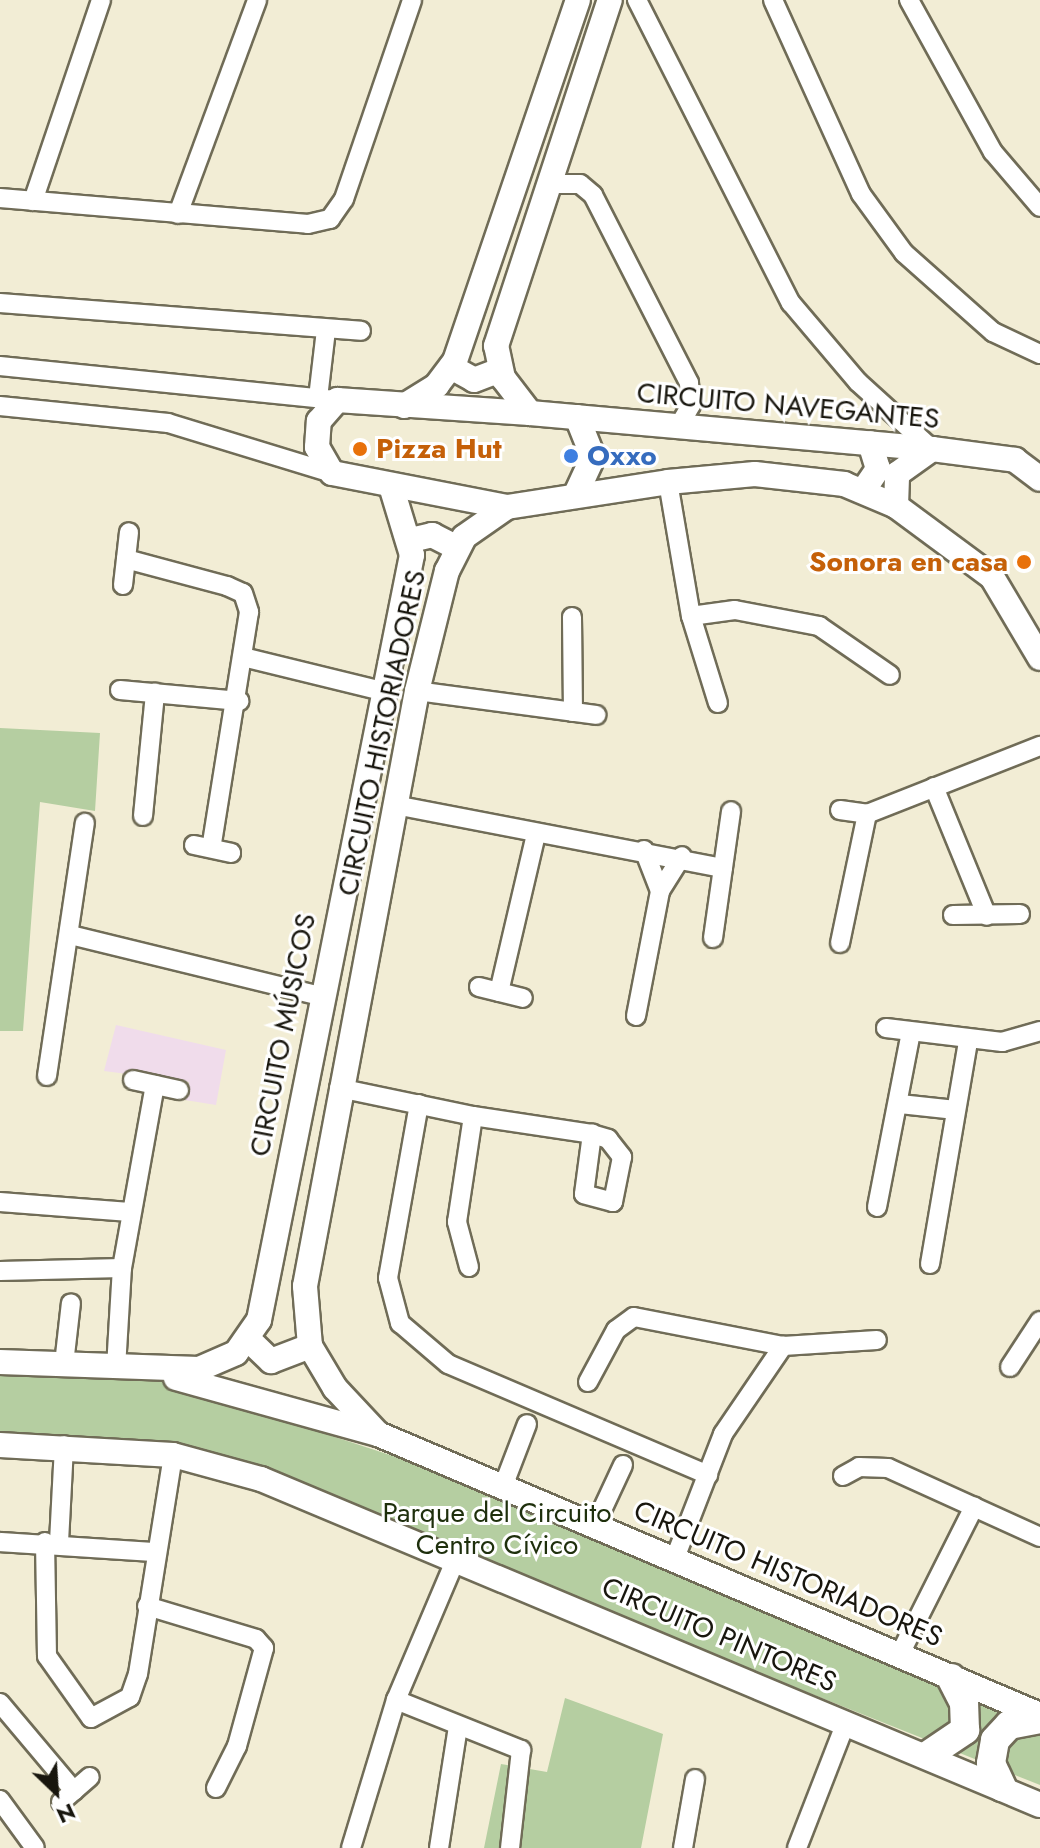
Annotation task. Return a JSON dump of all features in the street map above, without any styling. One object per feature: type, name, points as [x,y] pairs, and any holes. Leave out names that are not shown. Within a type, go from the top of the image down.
[{"type":"main road","points":[[928,1755],[965,1730],[966,1710],[951,1678]]},
{"type":"main road","points":[[1002,1787],[991,1763],[995,1740],[1009,1725],[1040,1717]]},
{"type":"street","points":[[33,201],[101,0]]},
{"type":"street","points":[[178,214],[257,0]]},
{"type":"street","points":[[0,198],[308,224],[330,219],[344,199],[412,0]]},
{"type":"street","points":[[404,406],[451,367],[578,0]]},
{"type":"street","points":[[530,413],[500,370],[496,346],[610,0]]},
{"type":"street","points":[[637,0],[791,303],[858,382],[932,449],[897,474],[896,506]]},
{"type":"street","points":[[773,0],[861,194],[904,253],[993,332],[1040,354]]},
{"type":"street","points":[[909,0],[993,152],[1040,207]]},
{"type":"street","points":[[548,184],[580,184],[593,195],[689,383],[691,405],[679,426]]},
{"type":"street","points":[[0,303],[361,331]]},
{"type":"street","points":[[326,330],[327,399],[316,430],[320,457],[332,473]]},
{"type":"street","points":[[0,366],[327,399]]},
{"type":"street","points":[[451,367],[474,380],[500,370]]},
{"type":"street","name":"CIRCUITO NAVEGANTES","points":[[327,399],[679,426],[1040,462]]},
{"type":"street","points":[[0,406],[168,423],[392,489],[507,507],[668,482],[755,474],[814,478],[863,491],[896,506],[992,577],[1040,658]]},
{"type":"street","points":[[575,496],[593,457],[577,417]]},
{"type":"street","points":[[863,491],[878,469],[870,443]]},
{"type":"street","points":[[1015,460],[1040,479]]},
{"type":"street","points":[[668,482],[691,616],[718,703]]},
{"type":"street","points":[[392,489],[411,540],[432,535],[457,548]]},
{"type":"street","name":"CIRCUITO HISTORIADORES","points":[[378,1434],[335,1388],[310,1346],[305,1286],[339,1088],[417,691],[457,548],[507,507]]},
{"type":"street","points":[[123,585],[129,532]]},
{"type":"street","name":"CIRCUITO MÚSICOS","points":[[0,1362],[64,1364],[154,1373],[218,1363],[248,1339],[265,1299],[320,996],[411,540]]},
{"type":"street","points":[[126,559],[243,593],[247,658],[202,847],[231,853]]},
{"type":"street","points":[[691,616],[735,610],[806,622],[858,647],[890,675]]},
{"type":"street","points":[[572,617],[573,712]]},
{"type":"street","points":[[247,658],[382,691]]},
{"type":"street","points":[[120,690],[239,701]]},
{"type":"street","points":[[417,691],[596,715]]},
{"type":"street","points":[[143,816],[155,693]]},
{"type":"street","points":[[840,810],[867,814],[1040,746]]},
{"type":"street","points":[[934,787],[987,916]]},
{"type":"street","points":[[395,805],[536,834],[682,856],[723,868]]},
{"type":"street","points":[[713,938],[731,811]]},
{"type":"street","points":[[840,943],[867,814]]},
{"type":"street","points":[[47,1076],[85,823]]},
{"type":"street","points":[[499,992],[536,834]]},
{"type":"street","points":[[644,850],[660,891]]},
{"type":"street","points":[[636,1016],[660,891],[682,856]]},
{"type":"street","points":[[953,915],[1020,914]]},
{"type":"street","points":[[70,935],[320,996]]},
{"type":"street","points":[[479,987],[523,998]]},
{"type":"street","points":[[886,1028],[968,1041],[1002,1042],[1040,1031]]},
{"type":"street","points":[[877,1207],[900,1104],[911,1032]]},
{"type":"street","points":[[930,1264],[968,1041]]},
{"type":"street","points":[[133,1080],[179,1090]]},
{"type":"street","points":[[116,1368],[122,1268],[155,1085]]},
{"type":"street","points":[[339,1088],[473,1116],[592,1134]]},
{"type":"street","points":[[419,1104],[388,1278],[400,1323],[448,1364],[708,1475]]},
{"type":"street","points":[[900,1104],[956,1110]]},
{"type":"street","points":[[469,1267],[457,1222],[473,1116]]},
{"type":"street","points":[[0,1202],[130,1212]]},
{"type":"street","points":[[0,1271],[122,1268]]},
{"type":"street","points":[[64,1364],[71,1303]]},
{"type":"street","points":[[588,1382],[616,1330],[634,1317],[783,1346],[877,1340]]},
{"type":"street","points":[[1010,1367],[1040,1321]]},
{"type":"street","points":[[248,1339],[271,1361],[310,1346]]},
{"type":"street","points":[[675,1558],[723,1434],[783,1346]]},
{"type":"street","name":"CIRCUITO HISTORIADORES","points":[[154,1373],[378,1434],[596,1523],[1040,1717]]},
{"type":"street","points":[[504,1484],[527,1424]]},
{"type":"street","name":"CIRCUITO PINTORES","points":[[0,1445],[64,1445],[173,1455],[338,1507],[1040,1805]]},
{"type":"street","points":[[64,1445],[52,1542],[47,1656],[91,1718],[130,1697],[173,1455]]},
{"type":"street","points":[[596,1523],[623,1465]]},
{"type":"street","points":[[843,1476],[859,1467],[888,1468],[1040,1537]]},
{"type":"street","points":[[900,1654],[974,1507]]},
{"type":"street","points":[[0,1542],[52,1542],[156,1552]]},
{"type":"street","points":[[351,1848],[396,1700],[457,1556]]},
{"type":"street","points":[[147,1606],[256,1639],[264,1648],[237,1746],[216,1788]]},
{"type":"street","points":[[396,1700],[521,1750],[510,1848]]},
{"type":"street","points":[[0,1703],[68,1796],[90,1777]]},
{"type":"street","points":[[797,1848],[846,1722]]},
{"type":"street","points":[[439,1848],[458,1726]]},
{"type":"street","points":[[686,1847],[695,1779]]},
{"type":"street","points":[[0,1800],[35,1848]]},
{"type":"shaded area","points":[[116,1025],[226,1050],[216,1105],[185,1100],[189,1082],[104,1071]]},
{"type":"green space","points":[[0,728],[100,733],[95,811],[40,802],[23,1031],[0,1031]]},
{"type":"green space","name":"Parque del Circuito Centro Cívico","points":[[0,1368],[161,1380],[500,1491],[1040,1720],[1040,1785],[340,1506],[176,1451],[0,1441]]},
{"type":"green space","points":[[565,1698],[663,1734],[641,1848],[484,1848],[501,1764],[547,1772]]},
{"type":"place","name":"Pizza Hut","points":[[360,449]]},
{"type":"place","name":"Oxxo","points":[[571,456]]},
{"type":"place","name":"Sonora en casa","points":[[1024,562]]}]
